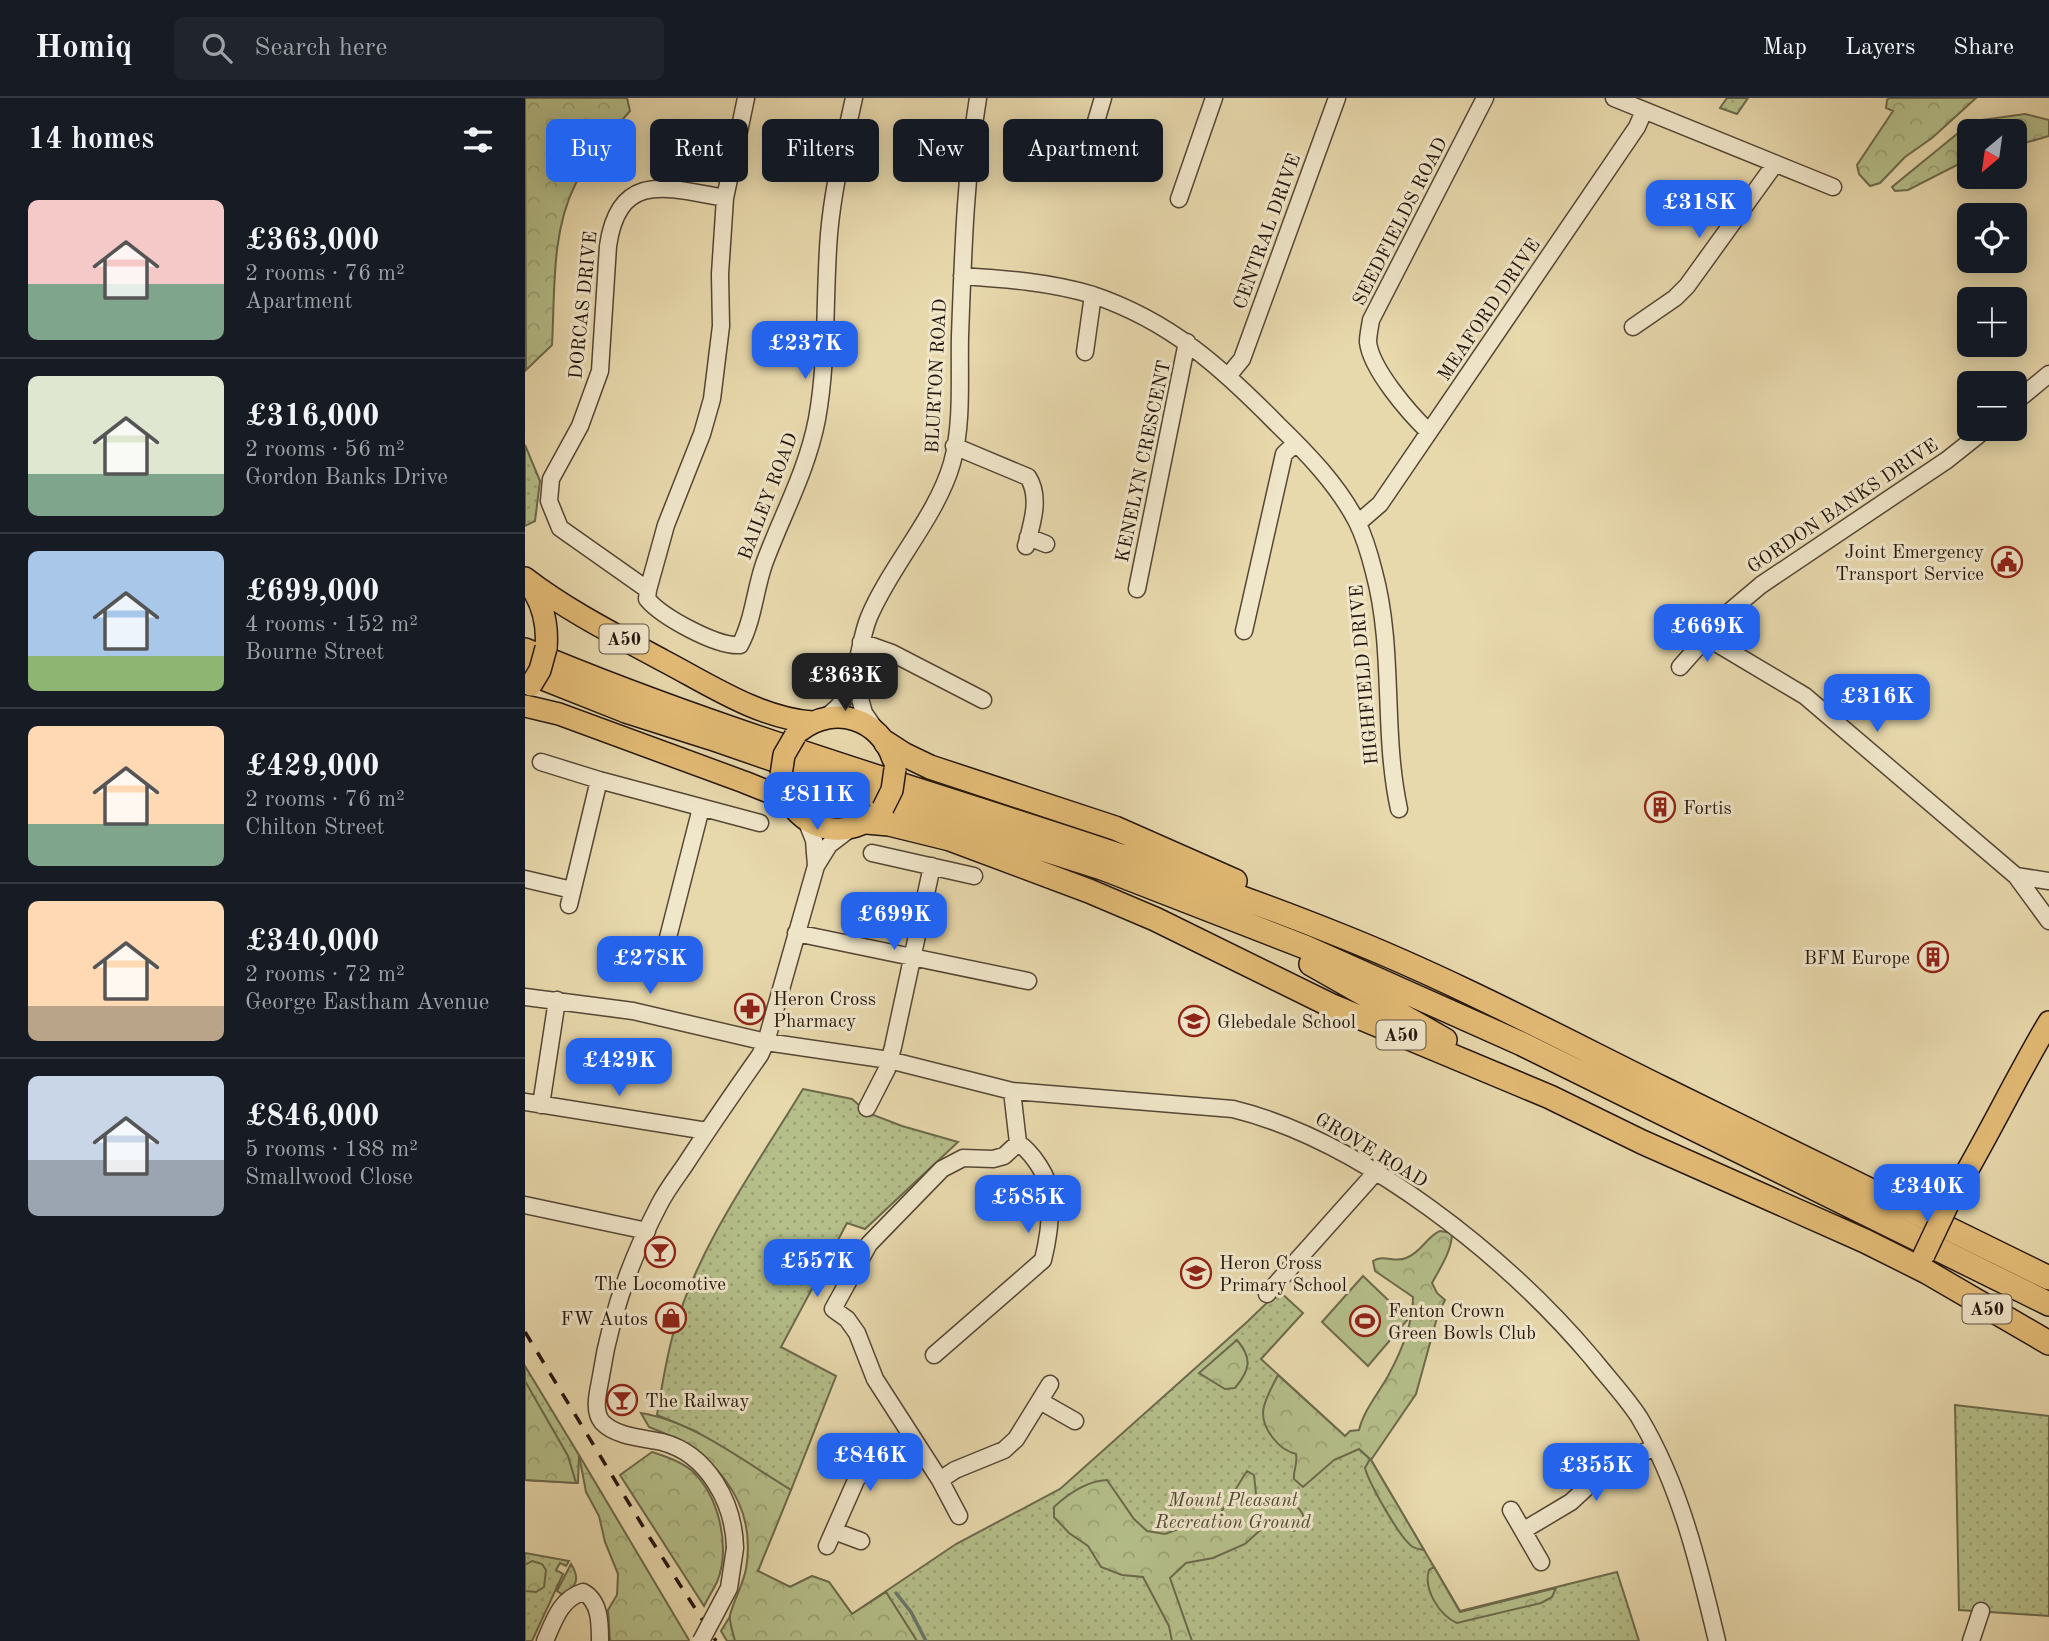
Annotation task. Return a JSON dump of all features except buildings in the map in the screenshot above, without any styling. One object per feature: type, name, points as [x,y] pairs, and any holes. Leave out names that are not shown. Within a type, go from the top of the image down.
[{"type":"highway","name":"A50","points":[[536,649],[603,682],[713,723],[1125,856],[1343,936]]},
{"type":"highway","name":"A50","points":[[527,683],[711,738],[920,810],[1102,868],[1305,947],[1511,1039],[2049,1304]]},
{"type":"highway","name":"A50","points":[[880,736],[903,754],[930,766],[1150,841],[1269,897],[1343,936],[1498,1007],[2049,1278]]},
{"type":"highway","name":"A50","points":[[867,820],[950,839],[1155,919],[1330,1004],[1549,1097],[1642,1142],[1865,1241],[1925,1263],[2049,1343]]},
{"type":"highway","name":"A50","points":[[1102,868],[1303,959],[1549,1097]]},
{"type":"main road","name":"A50","points":[[525,579],[542,606],[547,635],[536,649],[540,670],[527,683]]},
{"type":"main road","name":"A50","points":[[525,579],[566,608],[750,705],[783,718],[817,720],[847,717],[866,723],[880,736]]},
{"type":"main road","name":"A50","points":[[525,706],[559,714],[769,792],[799,814],[831,830],[867,820]]},
{"type":"main road","points":[[799,814],[785,793],[781,775],[784,755],[795,736],[817,720]]},
{"type":"main road","points":[[867,820],[892,790],[895,769],[880,736]]},
{"type":"main road","points":[[1925,1263],[1977,1156],[2049,1022]]},
{"type":"street","points":[[647,590],[666,525],[702,434],[712,399],[721,326],[720,274],[725,198],[746,98]]},
{"type":"street","name":"BAILEY ROAD","points":[[690,627],[719,642],[732,646],[740,645],[746,634],[760,576],[809,453],[823,383],[833,197],[854,98]]},
{"type":"street","name":"BLURTON ROAD","points":[[817,720],[828,716],[840,704],[854,677],[868,619],[883,588],[926,519],[952,462],[958,419],[968,173],[978,98]]},
{"type":"street","points":[[1097,119],[1103,98]]},
{"type":"street","points":[[1179,199],[1214,98]]},
{"type":"street","name":"CENTRAL DRIVE","points":[[1229,375],[1242,359],[1336,98]]},
{"type":"street","name":"SEEDFIELDS ROAD","points":[[1429,432],[1396,397],[1371,354],[1371,320],[1485,98]]},
{"type":"street","points":[[1614,98],[1649,107],[1833,187]]},
{"type":"street","name":"MEAFORD DRIVE","points":[[1358,523],[1380,504],[1649,107]]},
{"type":"street","points":[[1633,327],[1675,298],[1687,286],[1775,164]]},
{"type":"street","name":"DORCAS DRIVE","points":[[690,627],[654,608],[647,599],[647,590],[561,528],[548,501],[551,479],[580,426],[600,371],[608,246],[611,226],[617,213],[625,201],[652,188],[725,198]]},
{"type":"street","name":"HIGHFIELD DRIVE","points":[[962,275],[1019,280],[1093,295],[1140,315],[1188,342],[1229,375],[1296,443],[1333,486],[1358,523],[1369,554],[1381,604],[1393,768],[1399,809]]},
{"type":"street","points":[[1085,352],[1093,295]]},
{"type":"street","name":"KENELYN CRESCENT","points":[[1137,589],[1188,342]]},
{"type":"street","points":[[2027,393],[2049,374]]},
{"type":"street","name":"GORDON BANKS DRIVE","points":[[1680,667],[1729,612],[1761,585],[1947,460],[1971,441]]},
{"type":"street","points":[[1244,631],[1284,454],[1296,443]]},
{"type":"street","points":[[954,446],[1028,477],[1034,496],[1034,512],[1027,541],[1046,544]]},
{"type":"street","points":[[1706,637],[1805,696],[2016,876],[2049,921]]},
{"type":"street","points":[[861,642],[892,653],[983,700]]},
{"type":"street","name":"BLURTON ROAD","points":[[854,677],[864,713],[880,736]]},
{"type":"street","points":[[541,762],[760,823]]},
{"type":"street","points":[[525,879],[571,898],[599,780]]},
{"type":"street","points":[[661,965],[701,808]]},
{"type":"street","points":[[799,814],[814,840],[816,866]]},
{"type":"street","points":[[701,1641],[729,1588],[735,1532],[723,1497],[694,1457],[678,1447],[608,1427],[600,1419],[597,1402],[606,1343],[615,1309],[660,1203],[767,1042],[816,866],[829,845],[867,820]]},
{"type":"street","points":[[872,853],[974,876]]},
{"type":"street","points":[[867,1108],[887,1069],[932,866]]},
{"type":"street","points":[[2016,876],[2049,881]]},
{"type":"street","points":[[796,933],[1028,981]]},
{"type":"street","name":"GROVE ROAD","points":[[525,997],[633,1011],[767,1042],[891,1054],[1012,1091],[1233,1109],[1300,1130],[1375,1173],[1471,1240],[1524,1287],[1610,1380],[1638,1417],[1654,1447],[1688,1529],[1717,1641]]},
{"type":"street","points":[[557,1000],[533,1103],[707,1131]]},
{"type":"street","points":[[1012,1091],[1018,1143]]},
{"type":"street","points":[[833,1309],[869,1244],[942,1169],[963,1158],[993,1159],[1004,1156],[1018,1143]]},
{"type":"street","points":[[934,1355],[1043,1260],[1050,1194],[1047,1181],[1026,1148],[1018,1143]]},
{"type":"street","points":[[1267,1294],[1375,1173]]},
{"type":"street","points":[[525,1205],[647,1231]]},
{"type":"street","points":[[817,1301],[847,1319],[857,1333],[875,1379],[940,1480],[959,1516]]},
{"type":"street","points":[[940,1480],[955,1470],[1004,1450],[1016,1439],[1050,1384]]},
{"type":"street","points":[[1040,1401],[1075,1420]]},
{"type":"street","points":[[861,1541],[831,1538],[857,1478],[912,1440]]},
{"type":"street","points":[[1524,1530],[1571,1502],[1598,1476],[1654,1447]]},
{"type":"street","points":[[1511,1510],[1541,1562]]},
{"type":"street","points":[[545,1641],[558,1611],[572,1595],[583,1592],[591,1596],[596,1606],[600,1641]]},
{"type":"street","points":[[1971,1641],[1981,1611]]},
{"type":"green space","points":[[525,98],[627,98],[630,111],[623,119],[546,119],[546,182],[577,182],[567,204],[558,243],[552,345],[526,370]]},
{"type":"green space","points":[[1727,98],[1748,98],[1737,114],[1720,108]]},
{"type":"green space","points":[[1889,98],[1976,98],[1932,138],[1905,157],[1880,183],[1870,186],[1859,174],[1857,165],[1893,111],[1886,108]]},
{"type":"green space","points":[[2025,114],[2049,120],[2049,136],[2027,142],[2027,119],[1989,119]]},
{"type":"green space","points":[[1957,134],[1957,165],[1908,190],[1895,191],[1892,187]]},
{"type":"green space","points":[[525,445],[540,481],[535,521],[525,526]]},
{"type":"green space","points":[[803,1089],[852,1099],[868,1113],[958,1142],[865,1229],[847,1223],[781,1347],[836,1376],[791,1490],[695,1431],[657,1415],[674,1331],[698,1267],[731,1206]]},
{"type":"green space","points":[[1440,1231],[1452,1233],[1448,1253],[1432,1283],[1437,1293],[1445,1300],[1438,1314],[1416,1394],[1371,1460],[1424,1550],[1407,1542],[1393,1522],[1365,1468],[1370,1459],[1359,1449],[1334,1460],[1303,1487],[1294,1479],[1296,1454],[1283,1448],[1273,1438],[1263,1414],[1266,1399],[1278,1375],[1345,1436],[1350,1431],[1359,1430],[1397,1358],[1408,1328],[1413,1297],[1375,1271],[1373,1261],[1381,1258],[1406,1258]]},
{"type":"green space","name":"Fenton Crown Green Bowls Club","points":[[1363,1276],[1408,1319],[1368,1366],[1322,1322]]},
{"type":"green space","name":"Mount Pleasant Recreation Ground","points":[[1279,1291],[1303,1313],[1261,1359],[1371,1460],[1460,1611],[1617,1572],[1639,1641],[727,1641],[721,1631],[758,1571],[790,1587],[812,1576],[829,1582],[852,1614],[956,1544],[1060,1489]]},
{"type":"green space","points":[[1237,1340],[1245,1352],[1247,1369],[1235,1388],[1225,1389],[1199,1373]]},
{"type":"green space","points":[[525,1366],[579,1455],[578,1483],[525,1480]]},
{"type":"green space","points":[[525,1381],[568,1456],[576,1483],[525,1480]]},
{"type":"green space","points":[[1955,1405],[2049,1416],[2049,1616],[1959,1610]]},
{"type":"green space","points":[[641,1413],[661,1417],[699,1434],[791,1490],[758,1571],[790,1587],[812,1576],[829,1582],[852,1614],[886,1592],[917,1641],[735,1641],[730,1615],[745,1575],[748,1543],[745,1520],[737,1499],[710,1463],[692,1449],[649,1427]]},
{"type":"green space","points":[[652,1452],[677,1461],[691,1470],[709,1493],[715,1507],[720,1522],[723,1553],[717,1582],[704,1606],[620,1475]]},
{"type":"green space","points":[[579,1455],[688,1641],[610,1641],[608,1610],[617,1595],[618,1574],[605,1542],[599,1516],[586,1492]]},
{"type":"green space","points":[[1247,1471],[1254,1475],[1256,1494],[1295,1506],[1304,1517],[1304,1526],[1294,1531],[1280,1525],[1265,1526],[1245,1544],[1213,1558],[1186,1563],[1170,1578],[1192,1641],[1172,1641],[1169,1626],[1143,1577],[1122,1575],[1101,1567],[1088,1546],[1069,1533],[1054,1517],[1054,1507],[1072,1493],[1085,1485],[1107,1480],[1134,1519],[1147,1531],[1165,1534],[1220,1514]]},
{"type":"green space","points":[[525,1553],[569,1561],[566,1566],[560,1563],[556,1570],[563,1574],[532,1641],[525,1641]]},
{"type":"green space","points":[[532,1561],[542,1564],[546,1570],[544,1587],[536,1592],[525,1591],[525,1565]]},
{"type":"green space","points":[[571,1564],[576,1574],[576,1582],[563,1595],[557,1591]]},
{"type":"green space","points":[[1434,1567],[1460,1612],[1556,1588],[1552,1597],[1541,1603],[1457,1623],[1444,1614],[1430,1593],[1429,1570]]},
{"type":"waterway","points":[[896,1593],[911,1612],[926,1641]]},
{"type":"railway","points":[[525,1332],[716,1641]]},
{"type":"place","name":"Joint Emergency Transport Service","points":[[2007,562]]},
{"type":"place","name":"Fortis","points":[[1660,807]]},
{"type":"place","name":"BFM Europe","points":[[1933,957]]},
{"type":"place","name":"Heron Cross Pharmacy","points":[[750,1009]]},
{"type":"place","name":"Glebedale School","points":[[1194,1021]]},
{"type":"place","name":"The Locomotive","points":[[660,1252]]},
{"type":"place","name":"Heron Cross Primary School","points":[[1196,1273]]},
{"type":"place","name":"FW Autos","points":[[671,1318]]},
{"type":"place","name":"Fenton Crown Green Bowls Club","points":[[1365,1321]]},
{"type":"place","name":"The Railway","points":[[622,1400]]}]
